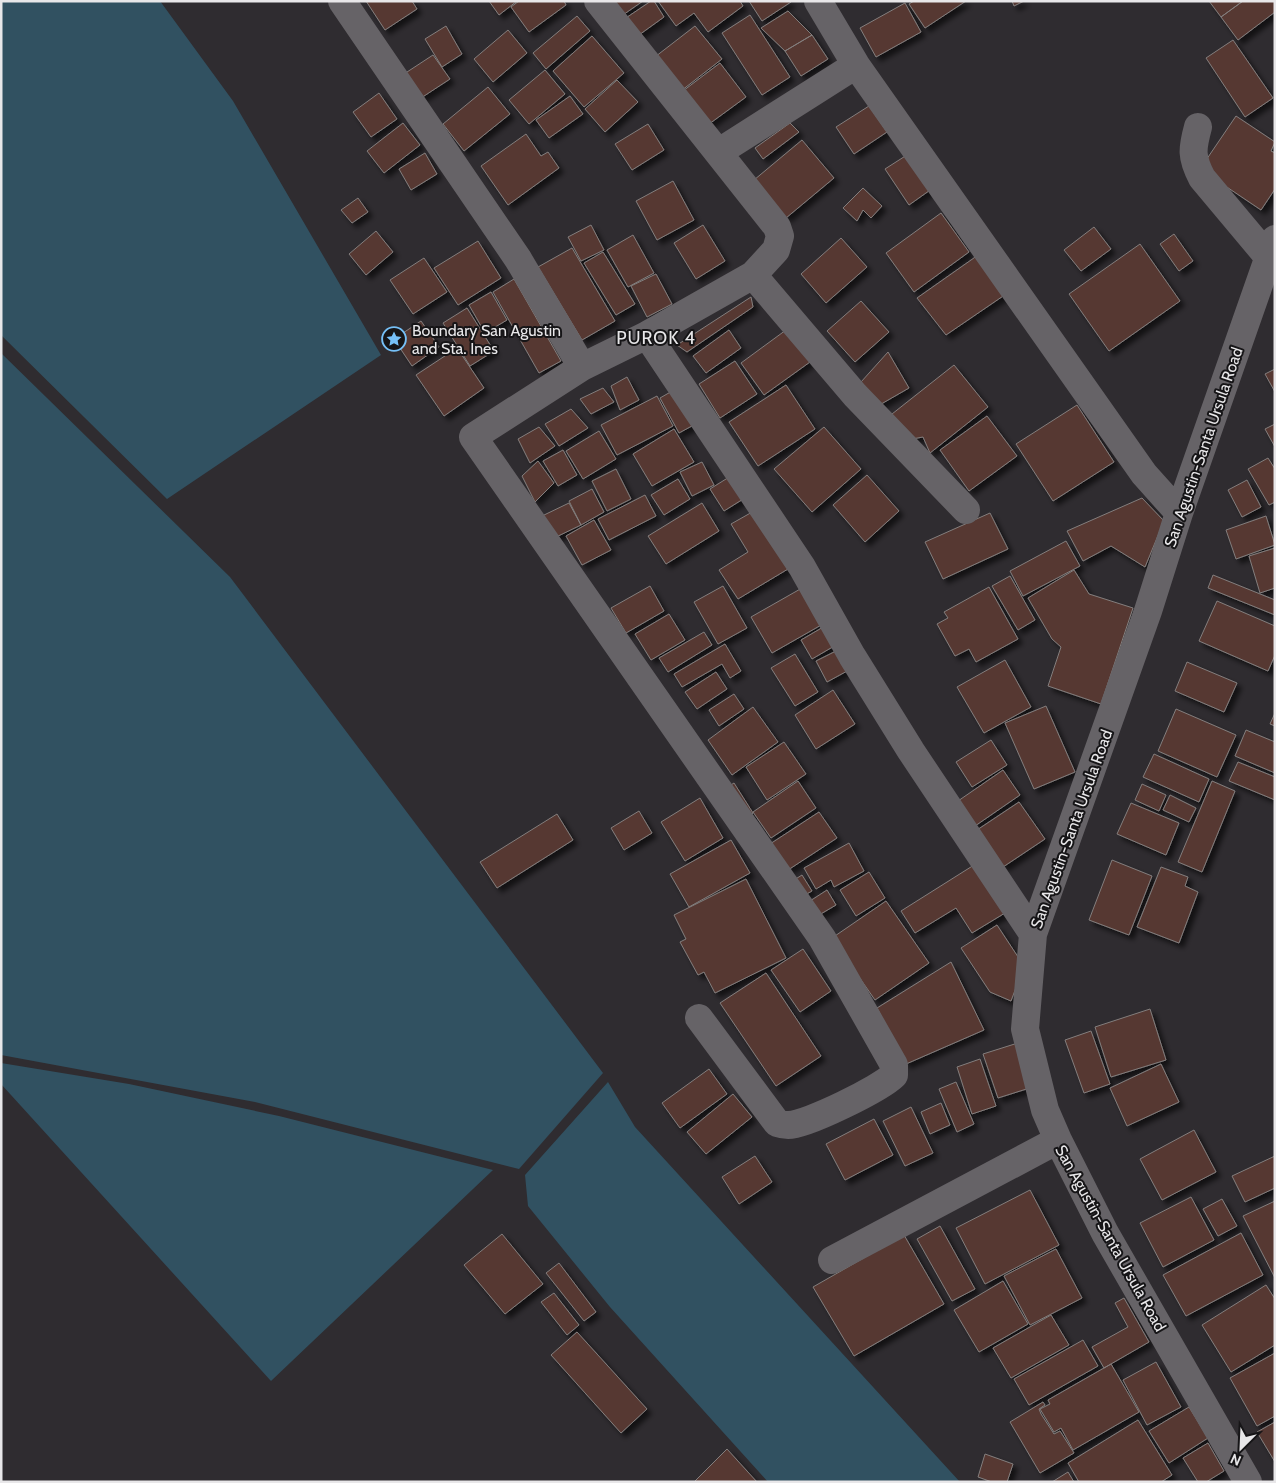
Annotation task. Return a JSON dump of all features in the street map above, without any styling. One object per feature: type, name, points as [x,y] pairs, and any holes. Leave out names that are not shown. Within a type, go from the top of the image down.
[{"type":"street","points":[[342,1],[518,259],[582,367]]},
{"type":"street","points":[[598,1],[777,227],[780,236],[776,250],[753,275],[647,335],[582,367],[473,437],[822,938],[894,1065],[894,1075],[872,1089],[809,1121],[789,1125],[777,1123],[699,1018]]},
{"type":"street","points":[[818,1],[856,65],[1144,474],[1178,514]]},
{"type":"street","points":[[719,152],[856,65]]},
{"type":"street","points":[[1198,127],[1193,146],[1194,163],[1202,178],[1271,266]]},
{"type":"street","name":"San Agustin-Santa Ursula Road","points":[[1248,1482],[1105,1233],[1058,1140],[1044,1110],[1025,1029],[1033,934],[1148,611],[1178,514],[1271,266]]},
{"type":"street","points":[[753,275],[855,395],[966,510]]},
{"type":"street","points":[[647,335],[802,567],[852,656],[911,751],[1033,934]]},
{"type":"street","points":[[832,1260],[1058,1140]]},
{"type":"water","points":[[1,1],[160,1],[233,101],[381,355],[167,499],[1,335]]},
{"type":"water","points":[[1,353],[230,577],[603,1073],[519,1169],[255,1102],[1,1055]]},
{"type":"water","points":[[1,1063],[129,1084],[279,1116],[493,1170],[271,1381],[1,1084]]},
{"type":"water","points":[[608,1082],[635,1127],[960,1482],[768,1482],[610,1307],[528,1206],[525,1175]]},
{"type":"building","points":[[366,1],[412,1],[417,9],[385,30]]},
{"type":"building","points":[[489,1],[517,1],[499,15]]},
{"type":"building","points":[[519,1],[564,1],[566,5],[529,32],[511,7]]},
{"type":"building","points":[[609,1],[643,1],[620,17]]},
{"type":"building","points":[[651,1],[654,1],[664,17],[632,40],[620,22]]},
{"type":"building","points":[[658,1],[740,1],[743,6],[708,32],[694,13],[676,26]]},
{"type":"building","points":[[749,1],[790,1],[791,2],[762,21]]},
{"type":"building","points":[[914,1],[966,1],[925,28],[909,4]]},
{"type":"building","points":[[1012,1],[1024,1],[1014,6]]},
{"type":"building","points":[[1209,1],[1243,1],[1221,17]]},
{"type":"building","points":[[1243,1],[1275,1],[1275,12],[1238,40],[1221,17]]},
{"type":"building","points":[[905,3],[921,32],[876,57],[860,28]]},
{"type":"building","points":[[788,11],[812,35],[785,51],[761,28]]},
{"type":"building","points":[[750,15],[790,77],[762,95],[722,33]]},
{"type":"building","points":[[577,16],[590,31],[546,69],[533,53]]},
{"type":"building","points":[[446,26],[462,54],[442,67],[425,39]]},
{"type":"building","points":[[695,26],[722,59],[677,94],[651,60]]},
{"type":"building","points":[[508,30],[527,53],[493,82],[474,59]]},
{"type":"building","points":[[812,35],[828,59],[801,76],[785,51]]},
{"type":"building","points":[[592,36],[624,73],[584,107],[553,71]]},
{"type":"building","points":[[1233,40],[1273,98],[1245,117],[1206,58]]},
{"type":"building","points":[[433,55],[450,79],[421,98],[404,74]]},
{"type":"building","points":[[720,63],[746,97],[705,127],[679,94]]},
{"type":"building","points":[[545,70],[565,94],[529,124],[509,100]]},
{"type":"building","points":[[617,80],[638,102],[605,132],[585,109]]},
{"type":"building","points":[[488,87],[510,114],[464,151],[443,124]]},
{"type":"building","points":[[379,93],[397,119],[371,137],[353,112]]},
{"type":"building","points":[[570,96],[583,114],[549,138],[536,120]]},
{"type":"building","points":[[869,106],[887,132],[854,154],[836,127]]},
{"type":"building","points":[[1236,116],[1275,142],[1271,151],[1275,153],[1275,189],[1261,210],[1200,169]]},
{"type":"building","points":[[403,123],[420,145],[384,173],[367,151]]},
{"type":"building","points":[[790,123],[799,132],[763,159],[755,148]]},
{"type":"building","points":[[648,124],[664,150],[632,170],[615,144]]},
{"type":"building","points":[[526,134],[541,156],[548,152],[559,168],[508,205],[481,166]]},
{"type":"building","points":[[802,140],[834,178],[786,218],[754,180]]},
{"type":"building","points":[[425,153],[437,174],[411,190],[399,169]]},
{"type":"building","points":[[910,153],[933,188],[909,205],[885,169]]},
{"type":"building","points":[[673,181],[694,220],[657,240],[636,201]]},
{"type":"building","points":[[863,188],[882,206],[871,218],[863,210],[857,221],[843,208]]},
{"type":"building","points":[[358,198],[368,212],[352,223],[341,210]]},
{"type":"building","points":[[941,213],[969,252],[914,292],[886,253]]},
{"type":"building","points":[[591,225],[604,250],[581,261],[568,237]]},
{"type":"building","points":[[703,225],[725,261],[696,279],[674,243]]},
{"type":"building","points":[[1094,227],[1111,249],[1081,271],[1064,250]]},
{"type":"building","points":[[376,231],[393,252],[366,275],[349,254]]},
{"type":"building","points":[[1174,234],[1193,261],[1179,271],[1160,244]]},
{"type":"building","points":[[633,235],[654,273],[628,287],[607,250]]},
{"type":"building","points":[[841,238],[867,267],[826,303],[801,274]]},
{"type":"building","points":[[478,241],[501,278],[458,305],[434,268]]},
{"type":"building","points":[[1140,244],[1180,301],[1109,351],[1069,294]]},
{"type":"building","points":[[572,248],[615,321],[582,340],[538,267]]},
{"type":"building","points":[[603,252],[635,304],[616,315],[584,263]]},
{"type":"building","points":[[981,253],[1009,292],[946,335],[917,298]]},
{"type":"building","points":[[424,258],[447,292],[413,314],[390,280]]},
{"type":"building","points":[[656,274],[672,304],[647,317],[631,286]]},
{"type":"building","points":[[514,279],[561,361],[539,373],[493,292]]},
{"type":"building","points":[[491,292],[507,320],[485,333],[469,305]]},
{"type":"building","points":[[751,297],[753,307],[687,352],[677,345]]},
{"type":"building","points":[[861,301],[889,332],[855,362],[827,331]]},
{"type":"building","points":[[467,308],[494,351],[470,366],[443,323]]},
{"type":"building","points":[[421,321],[439,347],[412,366],[394,339]]},
{"type":"building","points":[[729,330],[741,348],[706,373],[693,356]]},
{"type":"building","points":[[786,330],[810,362],[764,395],[741,363]]},
{"type":"building","points":[[457,348],[484,388],[444,416],[416,375]]},
{"type":"building","points":[[888,352],[909,388],[876,407],[861,382]]},
{"type":"building","points":[[735,361],[757,394],[720,418],[699,384]]},
{"type":"building","points":[[954,365],[988,407],[930,453],[923,437],[912,439],[892,414]]},
{"type":"building","points":[[1275,369],[1275,392],[1265,374]]},
{"type":"building","points":[[627,377],[639,400],[620,410],[611,386]]},
{"type":"building","points":[[786,385],[815,429],[758,466],[729,422]]},
{"type":"building","points":[[681,386],[701,421],[679,433],[660,398]]},
{"type":"building","points":[[603,388],[614,402],[591,414],[580,399]]},
{"type":"building","points":[[657,396],[673,426],[617,455],[601,425]]},
{"type":"building","points":[[1077,405],[1114,462],[1053,501],[1016,444]]},
{"type":"building","points":[[571,409],[588,428],[559,446],[545,424]]},
{"type":"building","points":[[987,416],[1017,456],[969,491],[940,450]]},
{"type":"building","points":[[1275,424],[1275,447],[1265,429]]},
{"type":"building","points":[[539,427],[555,446],[530,463],[518,439]]},
{"type":"building","points":[[824,427],[861,469],[812,512],[774,469]]},
{"type":"building","points":[[674,429],[694,462],[652,486],[633,454]]},
{"type":"building","points":[[599,431],[616,459],[583,479],[566,451]]},
{"type":"building","points":[[563,450],[577,475],[558,486],[543,461]]},
{"type":"building","points":[[1268,458],[1275,469],[1275,502],[1269,505],[1248,469]]},
{"type":"building","points":[[538,461],[554,483],[535,502],[522,476]]},
{"type":"building","points":[[702,462],[714,485],[692,496],[680,472]]},
{"type":"building","points":[[616,469],[631,499],[607,511],[592,481]]},
{"type":"building","points":[[734,474],[748,496],[724,511],[710,489]]},
{"type":"building","points":[[867,475],[899,511],[865,542],[833,505]]},
{"type":"building","points":[[678,479],[690,499],[664,515],[651,495]]},
{"type":"building","points":[[1247,480],[1261,507],[1242,517],[1228,490]]},
{"type":"building","points":[[592,489],[604,512],[581,525],[569,501]]},
{"type":"building","points":[[645,495],[656,516],[609,540],[598,519]]},
{"type":"building","points":[[1142,498],[1164,521],[1145,567],[1111,546],[1083,561],[1067,531]]},
{"type":"building","points":[[569,503],[581,525],[554,538],[542,516]]},
{"type":"building","points":[[702,503],[719,531],[666,564],[648,536]]},
{"type":"building","points":[[754,511],[788,569],[738,599],[719,570],[748,552],[731,524]]},
{"type":"building","points":[[990,513],[1008,549],[943,579],[925,542]]},
{"type":"building","points":[[1266,516],[1275,545],[1236,559],[1226,530]]},
{"type":"building","points":[[594,520],[611,550],[582,565],[566,536]]},
{"type":"building","points":[[1066,541],[1080,566],[1023,596],[1010,571]]},
{"type":"building","points":[[1275,548],[1275,588],[1260,593],[1249,556]]},
{"type":"building","points":[[1074,570],[1089,594],[1133,608],[1101,704],[1048,686],[1061,647],[1052,639],[1028,598]]},
{"type":"building","points":[[1213,575],[1275,600],[1275,615],[1208,588]]},
{"type":"building","points":[[1010,576],[1035,620],[1018,630],[992,586]]},
{"type":"building","points":[[650,586],[664,611],[626,633],[611,608]]},
{"type":"building","points":[[723,586],[747,628],[718,644],[694,602]]},
{"type":"building","points":[[989,587],[1018,639],[976,662],[969,649],[955,656],[937,624],[948,618],[944,612]]},
{"type":"building","points":[[802,588],[823,624],[772,653],[751,617]]},
{"type":"building","points":[[1217,601],[1275,626],[1275,655],[1268,671],[1199,641]]},
{"type":"building","points":[[669,614],[685,640],[651,660],[635,634]]},
{"type":"building","points":[[825,626],[836,645],[812,659],[801,640]]},
{"type":"building","points":[[704,632],[712,645],[668,672],[659,658]]},
{"type":"building","points":[[725,644],[741,671],[730,678],[722,664],[682,687],[674,674]]},
{"type":"building","points":[[838,650],[849,670],[827,682],[816,661]]},
{"type":"building","points":[[795,654],[818,692],[795,706],[771,668]]},
{"type":"building","points":[[1005,660],[1031,707],[984,733],[957,687]]},
{"type":"building","points":[[1187,662],[1237,683],[1224,712],[1175,691]]},
{"type":"building","points":[[716,672],[727,689],[697,709],[685,692]]},
{"type":"building","points":[[833,690],[855,724],[816,749],[795,715]]},
{"type":"building","points":[[734,694],[744,709],[719,726],[709,710]]},
{"type":"building","points":[[1046,706],[1075,772],[1034,789],[1005,723]]},
{"type":"building","points":[[753,707],[778,742],[732,775],[708,740]]},
{"type":"building","points":[[1176,709],[1236,735],[1217,777],[1158,751]]},
{"type":"building","points":[[1275,713],[1275,726],[1270,724]]},
{"type":"building","points":[[1246,730],[1275,742],[1275,773],[1235,756]]},
{"type":"building","points":[[991,740],[1007,765],[972,787],[956,762]]},
{"type":"building","points":[[784,742],[806,774],[767,800],[746,767]]},
{"type":"building","points":[[1154,754],[1209,779],[1199,802],[1143,777]]},
{"type":"building","points":[[1238,762],[1275,777],[1275,800],[1229,781]]},
{"type":"building","points":[[1003,770],[1020,795],[975,826],[958,801]]},
{"type":"building","points":[[798,781],[816,808],[771,838],[753,812]]},
{"type":"building","points":[[1212,781],[1235,791],[1202,872],[1178,862]]},
{"type":"building","points":[[734,783],[753,813],[744,820],[723,790]]},
{"type":"building","points":[[1142,784],[1166,795],[1159,811],[1135,800]]},
{"type":"building","points":[[1170,795],[1196,808],[1189,822],[1163,810]]},
{"type":"building","points":[[700,798],[723,838],[685,861],[661,822]]},
{"type":"building","points":[[1019,802],[1045,839],[1003,867],[977,830]]},
{"type":"building","points":[[1131,803],[1179,823],[1166,855],[1117,834]]},
{"type":"building","points":[[639,811],[652,833],[624,850],[611,828]]},
{"type":"building","points":[[819,812],[837,838],[788,870],[770,844]]},
{"type":"building","points":[[557,814],[573,840],[497,888],[480,862]]},
{"type":"building","points":[[731,840],[750,873],[689,907],[670,874]]},
{"type":"building","points":[[849,843],[864,871],[834,887],[831,880],[816,889],[804,868]]},
{"type":"building","points":[[1112,860],[1152,876],[1129,935],[1089,920]]},
{"type":"building","points":[[974,865],[1005,913],[972,933],[956,908],[915,933],[901,911]]},
{"type":"building","points":[[1161,867],[1188,877],[1185,886],[1198,892],[1179,943],[1137,927]]},
{"type":"building","points":[[869,872],[885,898],[856,916],[840,890]]},
{"type":"building","points":[[802,875],[812,891],[803,896],[794,880]]},
{"type":"building","points":[[746,879],[786,958],[715,993],[704,972],[698,975],[680,942],[686,939],[674,915]]},
{"type":"building","points":[[827,890],[836,905],[819,915],[810,901]]},
{"type":"building","points":[[886,901],[929,963],[875,1000],[832,938]]},
{"type":"building","points":[[997,925],[1024,966],[1011,1001],[990,992],[961,948]]},
{"type":"building","points":[[803,949],[831,991],[800,1012],[771,970]]},
{"type":"building","points":[[951,962],[984,1030],[906,1064],[877,1008]]},
{"type":"building","points":[[766,973],[821,1056],[776,1086],[720,1003]]},
{"type":"building","points":[[1150,1009],[1166,1060],[1111,1077],[1095,1027]]},
{"type":"building","points":[[1091,1031],[1110,1084],[1084,1093],[1065,1040]]},
{"type":"building","points":[[1021,1042],[1036,1086],[998,1098],[983,1054]]},
{"type":"building","points":[[980,1059],[996,1106],[972,1114],[957,1067]]},
{"type":"building","points":[[1161,1064],[1179,1102],[1127,1126],[1110,1088]]},
{"type":"building","points":[[709,1069],[727,1094],[680,1128],[662,1103]]},
{"type":"building","points":[[956,1082],[974,1124],[957,1132],[939,1089]]},
{"type":"building","points":[[733,1094],[752,1117],[706,1154],[687,1132]]},
{"type":"building","points":[[941,1103],[950,1125],[930,1134],[921,1112]]},
{"type":"building","points":[[911,1107],[933,1153],[905,1166],[883,1121]]},
{"type":"building","points":[[874,1119],[893,1155],[845,1180],[826,1144]]},
{"type":"building","points":[[1194,1130],[1216,1172],[1162,1200],[1140,1159]]},
{"type":"building","points":[[755,1156],[772,1182],[739,1204],[722,1177]]},
{"type":"building","points":[[1275,1156],[1275,1188],[1245,1202],[1232,1176]]},
{"type":"building","points":[[1030,1190],[1059,1245],[985,1284],[956,1228]]},
{"type":"building","points":[[1191,1197],[1214,1240],[1163,1267],[1140,1223]]},
{"type":"building","points":[[1222,1199],[1237,1226],[1218,1236],[1203,1209]]},
{"type":"building","points":[[1275,1201],[1275,1278],[1243,1216]]},
{"type":"building","points":[[940,1226],[975,1289],[952,1301],[917,1239]]},
{"type":"building","points":[[1241,1233],[1263,1275],[1186,1316],[1163,1275]]},
{"type":"building","points":[[502,1234],[543,1284],[505,1314],[464,1265]]},
{"type":"building","points":[[904,1235],[944,1304],[854,1356],[813,1287]]},
{"type":"building","points":[[1056,1249],[1082,1298],[1030,1325],[1004,1276]]},
{"type":"building","points":[[559,1263],[596,1312],[584,1321],[546,1273]]},
{"type":"building","points":[[1003,1281],[1028,1324],[979,1352],[954,1310]]},
{"type":"building","points":[[1266,1285],[1275,1299],[1275,1345],[1231,1372],[1202,1325]]},
{"type":"building","points":[[554,1293],[579,1325],[567,1335],[541,1302]]},
{"type":"building","points":[[1124,1298],[1149,1342],[1104,1368],[1092,1347],[1128,1327],[1115,1303]]},
{"type":"building","points":[[1051,1315],[1069,1345],[1011,1378],[993,1348]]},
{"type":"building","points":[[577,1332],[647,1409],[621,1433],[551,1355]]},
{"type":"building","points":[[1083,1340],[1098,1366],[1029,1405],[1014,1379]]},
{"type":"building","points":[[1275,1353],[1275,1416],[1257,1426],[1230,1378]]},
{"type":"building","points":[[1156,1362],[1181,1407],[1147,1425],[1123,1380]]},
{"type":"building","points":[[1111,1364],[1139,1412],[1073,1450],[1061,1428],[1054,1432],[1040,1409],[1050,1404],[1048,1400]]},
{"type":"building","points":[[1043,1402],[1045,1405],[1039,1409],[1041,1414],[1054,1434],[1060,1431],[1074,1453],[1040,1473],[1010,1422]]},
{"type":"building","points":[[1189,1407],[1208,1438],[1169,1463],[1149,1431]]},
{"type":"building","points":[[1138,1420],[1172,1475],[1161,1482],[1079,1482],[1068,1463]]},
{"type":"building","points":[[1275,1422],[1275,1462],[1257,1432]]},
{"type":"building","points":[[1208,1443],[1224,1471],[1206,1482],[1198,1482],[1183,1458]]},
{"type":"building","points":[[727,1449],[757,1482],[694,1482]]},
{"type":"building","points":[[985,1454],[1013,1464],[1007,1482],[992,1482],[978,1477]]},
{"type":"building","points":[[1068,1472],[1074,1482],[1052,1482]]},
{"type":"place","name":"Boundary San Agustin and Sta. Ines","points":[[394,339]]},
{"type":"district","name":"PUROK 4","points":[[656,338]]}]
